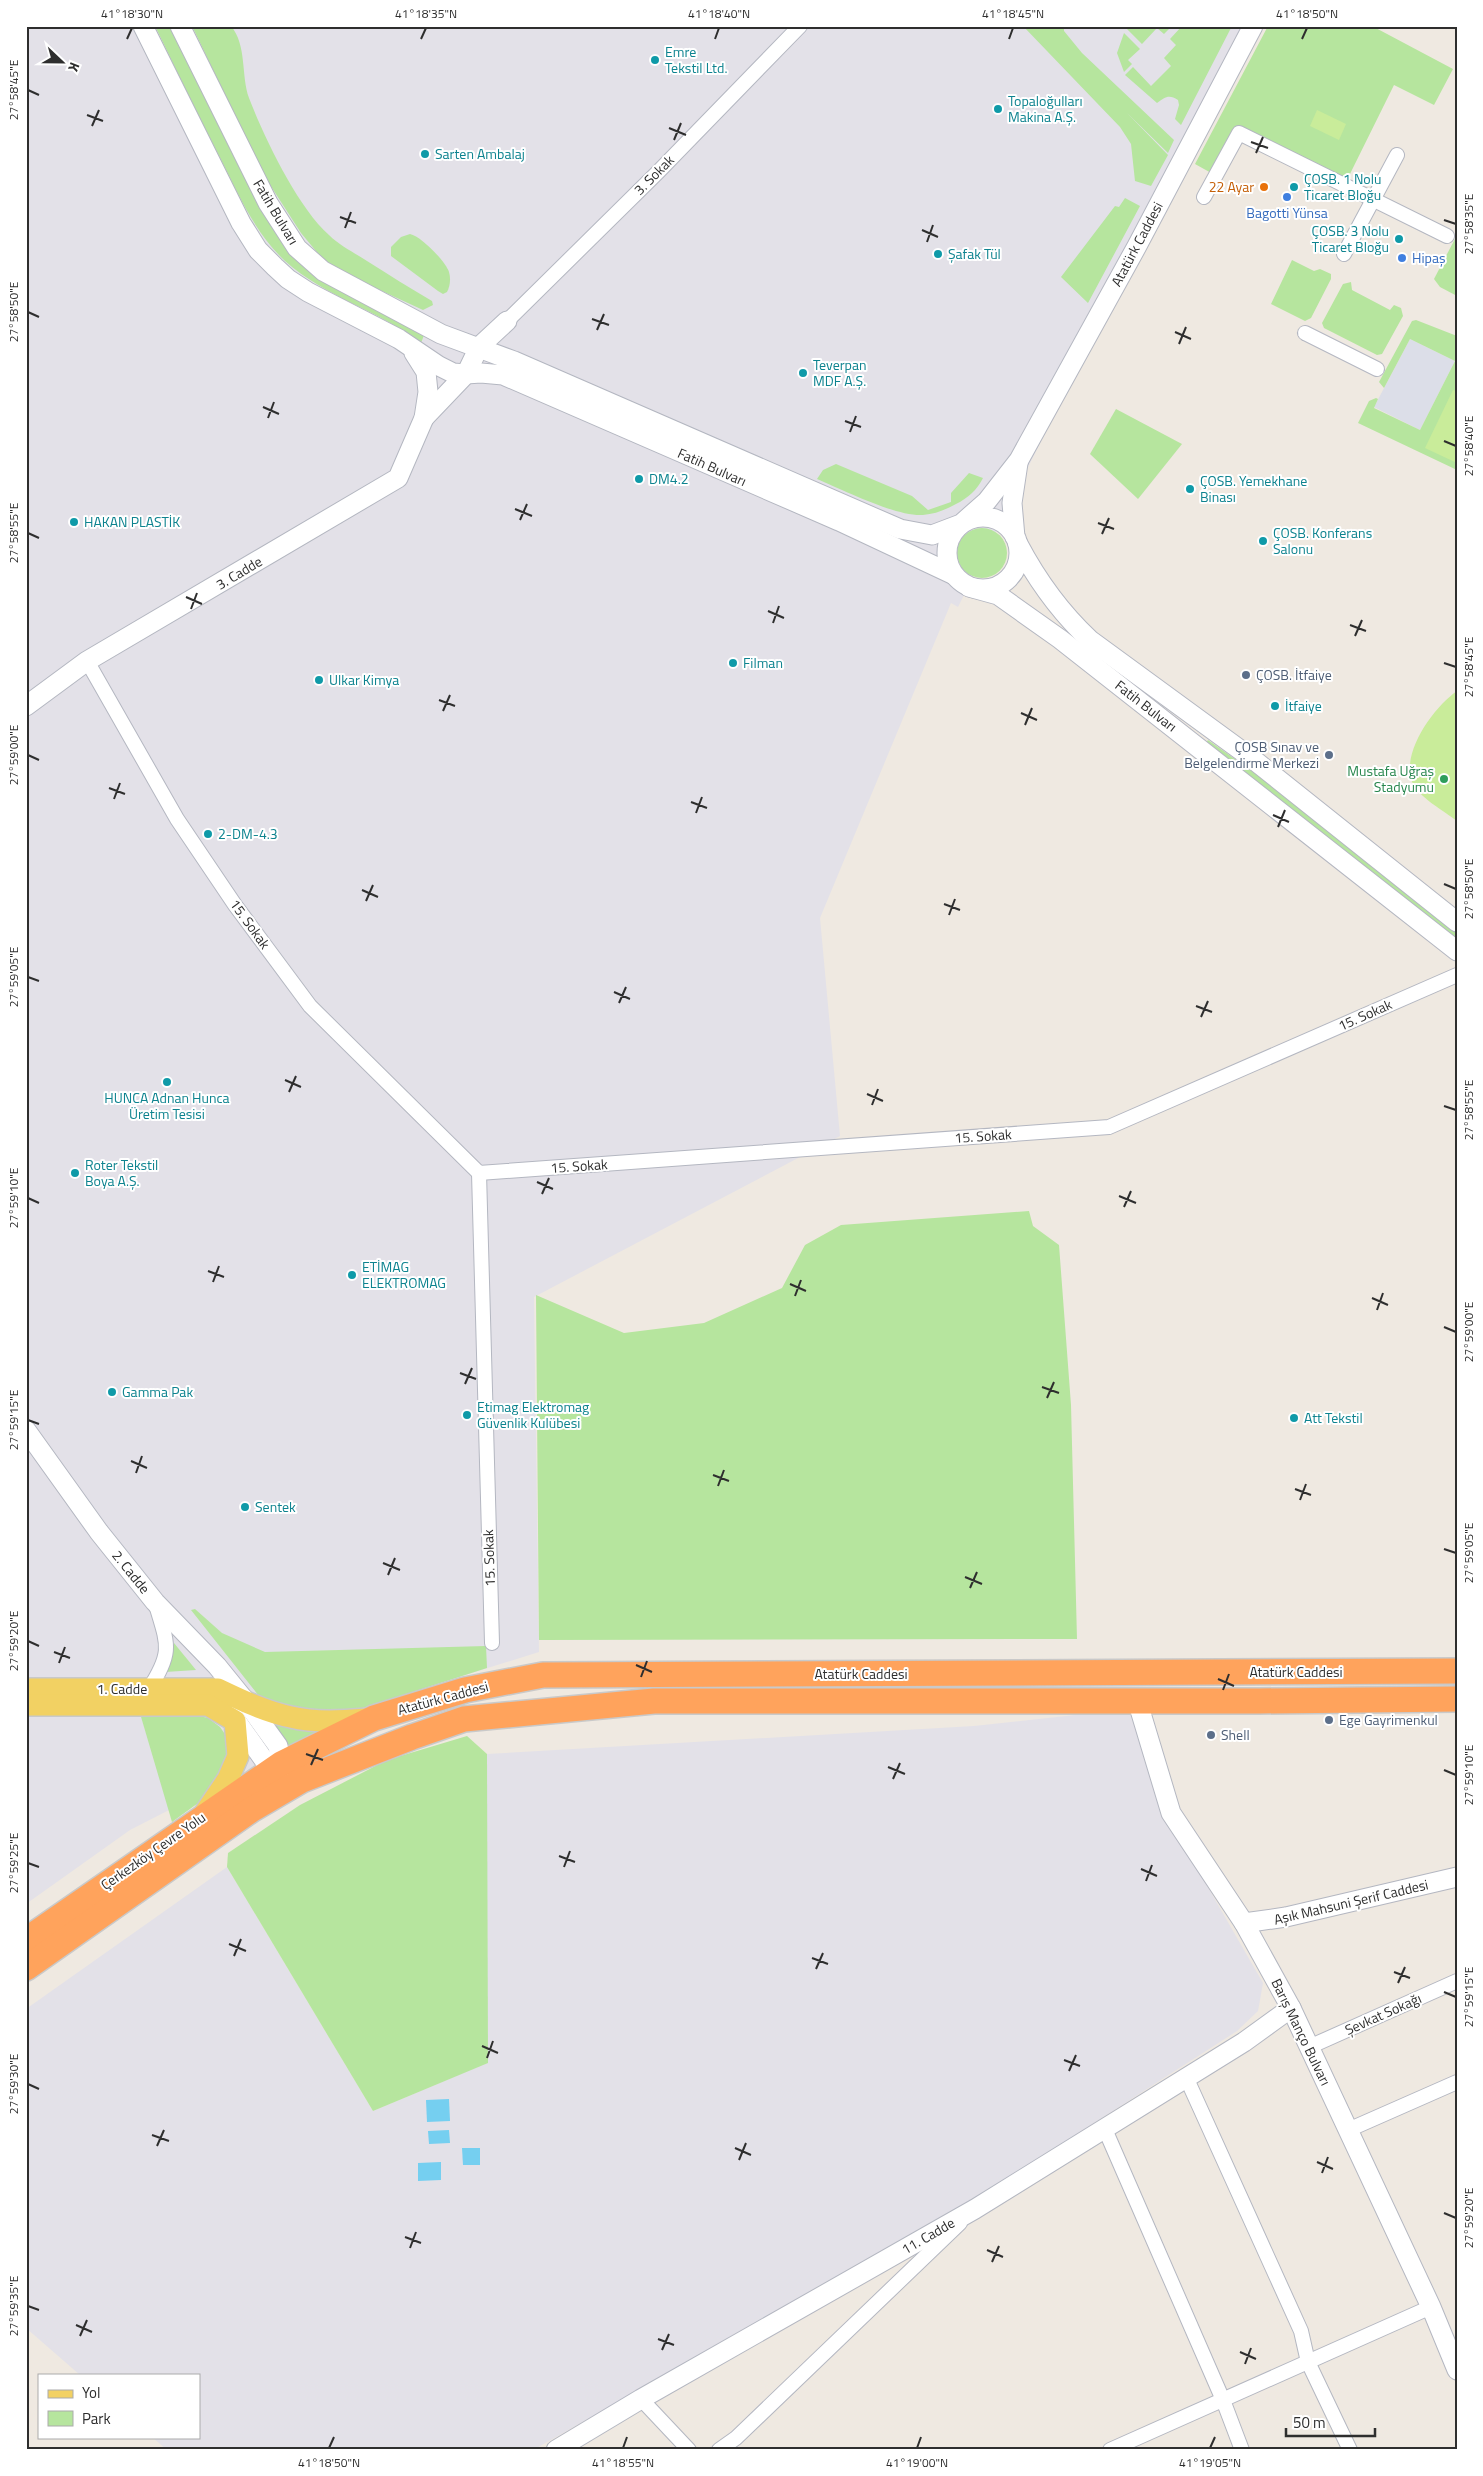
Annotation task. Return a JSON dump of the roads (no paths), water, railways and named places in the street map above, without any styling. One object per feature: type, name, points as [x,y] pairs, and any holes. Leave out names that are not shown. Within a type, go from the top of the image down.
[{"type":"highway","name":"Atatürk Caddesi","points":[[281,1764],[374,1718],[464,1690],[543,1675],[1457,1671]]},
{"type":"highway","points":[[26,1968],[252,1810],[302,1780],[464,1719],[654,1701],[1457,1699]]},
{"type":"highway","name":"Çerkezköy Çevre Yolu","points":[[26,1940],[281,1764]]},
{"type":"main road","name":"Fatih Bulvarı","points":[[143,26],[241,224],[258,250],[298,286],[386,332],[453,372],[503,375],[839,521],[962,581],[998,595],[1060,640],[1457,951]]},
{"type":"main road","name":"Fatih Bulvarı","points":[[180,26],[268,203],[297,248],[336,279],[441,334],[514,361],[900,529],[932,535],[961,524]]},
{"type":"main road","name":"Atatürk Caddesi","points":[[1019,460],[1132,254],[1253,26]]},
{"type":"main road","points":[[424,418],[466,374],[479,348],[506,321]]},
{"type":"main road","points":[[506,321],[507,343],[514,361]]},
{"type":"main road","points":[[430,360],[430,349],[436,338],[441,334]]},
{"type":"main road","points":[[411,347],[426,372],[428,392],[424,418]]},
{"type":"main road","name":"3. Cadde","points":[[26,706],[87,661],[398,478],[424,418]]},
{"type":"main road","points":[[1019,460],[1012,503],[1017,540],[1016,568],[1005,581],[984,589],[962,581],[947,560],[947,550],[951,536],[961,524],[987,501],[1019,460]]},
{"type":"main road","points":[[961,524],[975,517],[994,518],[1010,528],[1017,540]]},
{"type":"main road","name":"Fatih Bulvarı","points":[[1017,540],[1034,574],[1074,625],[1090,640],[1254,760],[1457,922]]},
{"type":"main road","name":"2. Cadde","points":[[26,1430],[99,1532],[155,1602],[217,1666],[247,1703],[278,1746],[281,1764]]},
{"type":"main road","points":[[217,1666],[213,1697],[235,1721],[264,1760],[281,1764],[302,1780]]},
{"type":"main road","name":"1. Cadde","points":[[26,1689],[149,1690],[213,1697]]},
{"type":"main road","points":[[213,1697],[247,1703],[290,1718],[335,1722],[374,1718]]},
{"type":"main road","name":"1. Cadde","points":[[26,1705],[213,1697]]},
{"type":"main road","name":"Barış Manço Bulvarı","points":[[1137,1700],[1171,1813],[1244,1923],[1291,2008],[1431,2307],[1457,2370]]},
{"type":"main road","points":[[202,1817],[228,1779],[238,1756],[235,1721]]},
{"type":"main road","points":[[252,1810],[281,1764]]},
{"type":"main road","name":"Aşık Mahsuni Şerif Caddesi","points":[[1244,1923],[1286,1917],[1457,1878]]},
{"type":"main road","name":"11. Cadde","points":[[556,2450],[641,2399],[975,2209],[1104,2127],[1244,2042],[1291,2008]]},
{"type":"street","name":"3. Sokak","points":[[506,321],[652,177],[800,26]]},
{"type":"street","points":[[1204,197],[1239,132],[1447,236]]},
{"type":"street","points":[[1344,254],[1397,154]]},
{"type":"street","points":[[1305,333],[1376,369]]},
{"type":"street","name":"15. Sokak","points":[[87,661],[177,819],[235,905],[310,1006],[381,1073],[479,1173],[492,1643]]},
{"type":"street","name":"15. Sokak","points":[[479,1173],[1109,1126],[1457,975]]},
{"type":"street","points":[[149,1690],[160,1672],[168,1643],[155,1602]]},
{"type":"street","name":"Şevkat Sokağı","points":[[1309,2047],[1457,1981]]},
{"type":"street","points":[[1186,2077],[1301,2331],[1308,2362],[1350,2450]]},
{"type":"street","points":[[1348,2130],[1457,2082]]},
{"type":"street","points":[[1104,2127],[1242,2450]]},
{"type":"street","points":[[723,2448],[736,2438],[975,2209]]},
{"type":"street","points":[[1110,2450],[1142,2444],[1222,2400],[1431,2307]]},
{"type":"street","points":[[641,2399],[689,2450]]},
{"type":"water","points":[[449,2099],[450,2121],[427,2122],[426,2100]]},
{"type":"water","points":[[449,2130],[450,2143],[429,2144],[428,2131]]},
{"type":"water","points":[[462,2148],[480,2148],[480,2165],[463,2165]]},
{"type":"water","points":[[441,2162],[441,2180],[418,2181],[418,2163]]},
{"type":"place","name":"Emre Tekstil Ltd.","points":[[655,60]]},
{"type":"place","name":"Topaloğulları Makina A.Ş.","points":[[998,109]]},
{"type":"place","name":"Sarten Ambalaj","points":[[425,154]]},
{"type":"place","name":"22 Ayar","points":[[1264,187]]},
{"type":"place","name":"ÇOSB. 1 Nolu Ticaret Bloğu","points":[[1294,187]]},
{"type":"place","name":"Bagotti Yünsa","points":[[1287,197]]},
{"type":"place","name":"ÇOSB. 3 Nolu Ticaret Bloğu","points":[[1399,239]]},
{"type":"place","name":"Şafak Tül","points":[[938,254]]},
{"type":"place","name":"Hipaş","points":[[1402,258]]},
{"type":"place","name":"Teverpan MDF A.Ş.","points":[[803,373]]},
{"type":"place","name":"DM4.2","points":[[639,479]]},
{"type":"place","name":"ÇOSB. Yemekhane Binası","points":[[1190,489]]},
{"type":"place","name":"HAKAN PLASTİK","points":[[74,522]]},
{"type":"place","name":"ÇOSB. Konferans Salonu","points":[[1263,541]]},
{"type":"place","name":"Filman","points":[[733,663]]},
{"type":"place","name":"ÇOSB. İtfaiye","points":[[1246,675]]},
{"type":"place","name":"Ulkar Kimya","points":[[319,680]]},
{"type":"place","name":"İtfaiye","points":[[1275,706]]},
{"type":"place","name":"ÇOSB Sınav ve Belgelendirme Merkezi","points":[[1329,755]]},
{"type":"place","name":"Mustafa Uğraş Stadyumu","points":[[1444,779]]},
{"type":"place","name":"2-DM-4.3","points":[[208,834]]},
{"type":"place","name":"HUNCA Adnan Hunca Üretim Tesisi","points":[[167,1082]]},
{"type":"place","name":"Roter Tekstil Boya A.Ş.","points":[[75,1173]]},
{"type":"place","name":"ETİMAG ELEKTROMAG","points":[[352,1275]]},
{"type":"place","name":"Gamma Pak","points":[[112,1392]]},
{"type":"place","name":"Etimag Elektromag Güvenlik Kulübesi","points":[[467,1415]]},
{"type":"place","name":"Att Tekstil","points":[[1294,1418]]},
{"type":"place","name":"Sentek","points":[[245,1507]]},
{"type":"place","name":"Ege Gayrimenkul","points":[[1329,1720]]},
{"type":"place","name":"Shell","points":[[1211,1735]]}]
